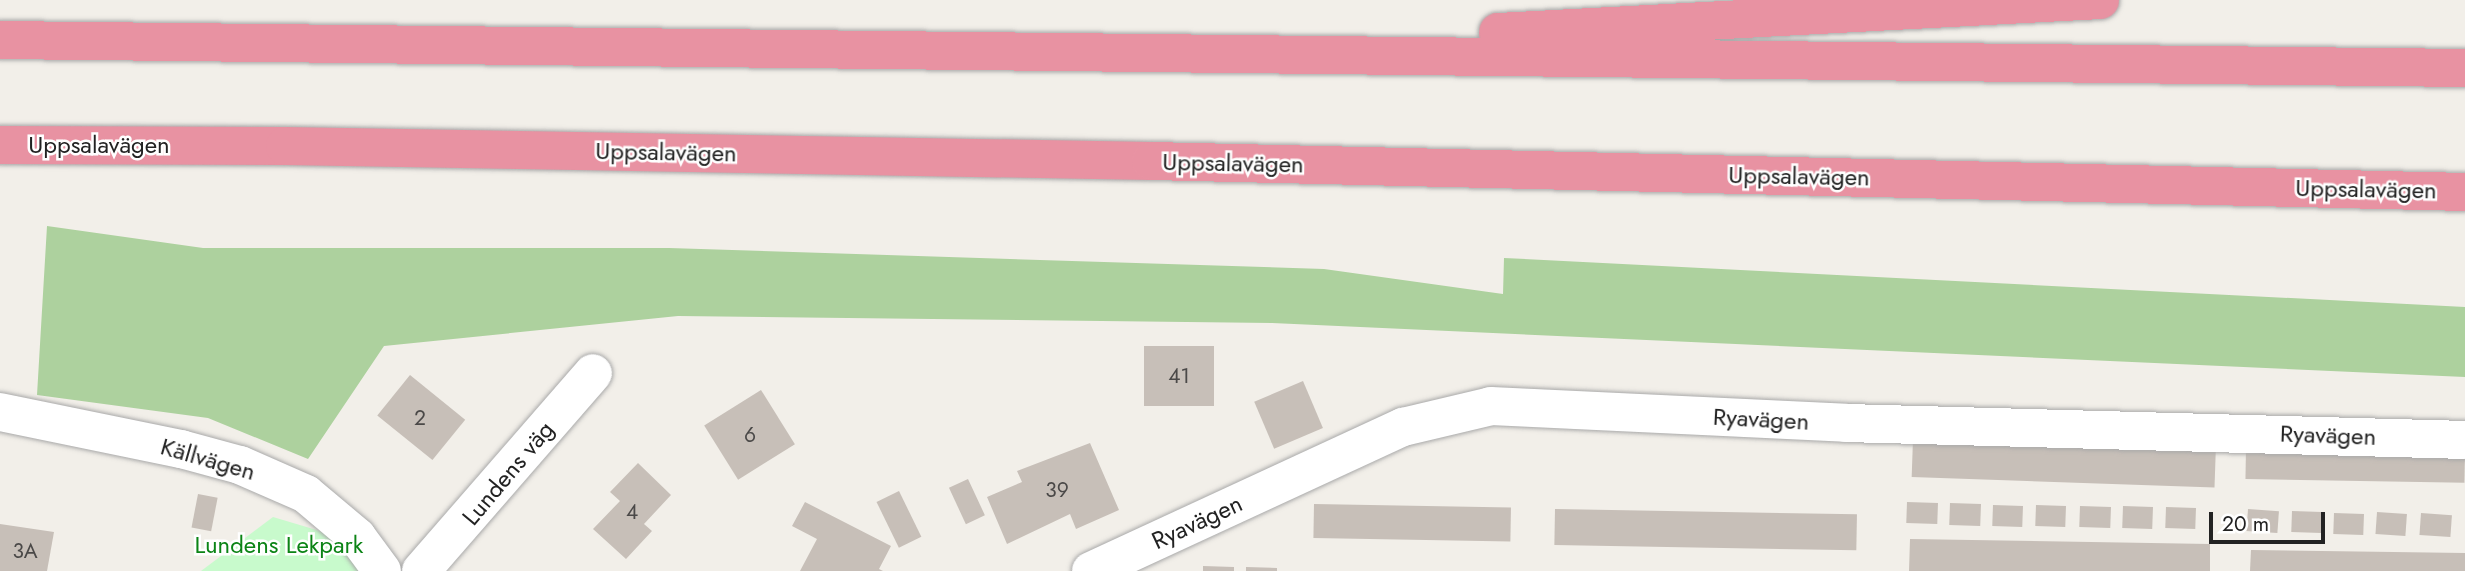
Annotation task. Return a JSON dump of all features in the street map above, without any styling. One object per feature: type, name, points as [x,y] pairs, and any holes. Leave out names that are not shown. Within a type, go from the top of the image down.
[{"type":"highway","points":[[1143,51],[2100,0]]},
{"type":"highway","points":[[0,40],[2465,68]]},
{"type":"highway","name":"Uppsalavägen","points":[[0,145],[299,146],[1137,161],[2465,192]]},
{"type":"street","name":"Lundens väg","points":[[421,571],[593,373]]},
{"type":"street","name":"Ryavägen","points":[[1091,571],[1403,427],[1491,406],[1885,423],[2465,440]]},
{"type":"street","name":"Källvägen","points":[[0,412],[181,449],[240,465],[306,494],[357,537],[382,571]]},
{"type":"green space","points":[[47,226],[203,248],[669,248],[1324,269],[1503,294],[1504,258],[2465,307],[2465,377],[1272,323],[678,316],[384,346],[308,459],[208,418],[37,395]]},
{"type":"green space","name":"Lundens Lekpark","points":[[273,517],[330,534],[365,571],[201,571]]},
{"type":"building","points":[[1144,346],[1214,346],[1214,406],[1144,406]]},
{"type":"building","points":[[410,375],[465,420],[432,460],[377,415]]},
{"type":"building","points":[[1303,381],[1323,428],[1274,449],[1254,402]]},
{"type":"building","points":[[761,390],[795,444],[738,480],[704,426]]},
{"type":"building","points":[[1913,439],[2216,450],[2214,488],[1912,477]]},
{"type":"building","points":[[1090,443],[1119,510],[1076,529],[1070,514],[1007,544],[987,497],[1022,482],[1017,471]]},
{"type":"building","points":[[2246,448],[2465,452],[2464,483],[2245,479]]},
{"type":"building","points":[[638,463],[671,495],[644,524],[652,531],[626,559],[593,529],[620,501],[610,492]]},
{"type":"building","points":[[968,479],[985,515],[966,524],[949,488]]},
{"type":"building","points":[[899,491],[921,537],[899,548],[877,502]]},
{"type":"building","points":[[198,494],[218,498],[211,531],[192,527]]},
{"type":"building","points":[[805,502],[891,546],[879,569],[883,571],[800,571],[817,539],[792,526]]},
{"type":"building","points":[[1907,502],[1938,503],[1937,524],[1906,523]]},
{"type":"building","points":[[1950,503],[1981,504],[1980,526],[1949,525]]},
{"type":"building","points":[[1314,504],[1511,507],[1510,541],[1313,538]]},
{"type":"building","points":[[1993,505],[2023,506],[2022,527],[1992,526]]},
{"type":"building","points":[[2036,505],[2066,506],[2065,527],[2035,526]]},
{"type":"building","points":[[2080,506],[2111,507],[2110,528],[2079,527]]},
{"type":"building","points":[[2123,506],[2153,507],[2152,529],[2122,528]]},
{"type":"building","points":[[2166,507],[2196,508],[2195,529],[2165,528]]},
{"type":"building","points":[[1555,509],[1857,514],[1856,550],[1554,545]]},
{"type":"building","points":[[2248,509],[2279,511],[2277,533],[2246,531]]},
{"type":"building","points":[[2292,511],[2322,512],[2321,533],[2291,532]]},
{"type":"building","points":[[2377,512],[2407,514],[2405,536],[2375,534]]},
{"type":"building","points":[[2334,513],[2364,514],[2363,535],[2333,534]]},
{"type":"building","points":[[2421,513],[2452,515],[2450,537],[2419,535]]},
{"type":"building","points":[[0,524],[54,532],[47,571],[0,571]]},
{"type":"building","points":[[1910,539],[2210,544],[2210,571],[1909,571]]},
{"type":"building","points":[[2251,550],[2465,553],[2465,571],[2250,571]]},
{"type":"building","points":[[1203,566],[1234,567],[1234,571],[1203,571]]},
{"type":"building","points":[[1246,567],[1277,568],[1277,571],[1246,571]]}]
